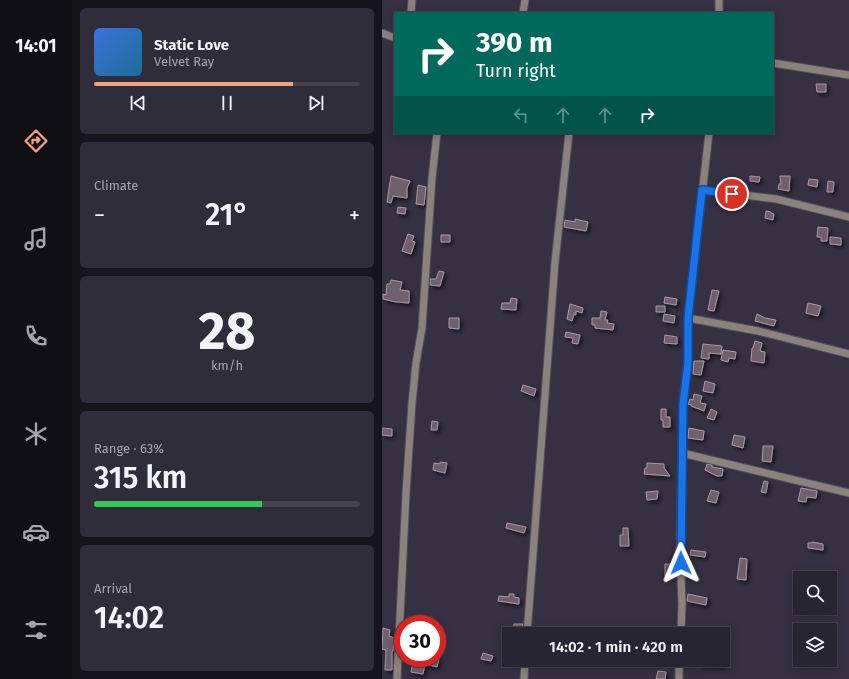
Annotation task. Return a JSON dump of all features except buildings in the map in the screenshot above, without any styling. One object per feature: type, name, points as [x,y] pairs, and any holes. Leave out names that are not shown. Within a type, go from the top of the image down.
[{"type":"street","points":[[411,12],[412,0]]},
{"type":"street","points":[[523,12],[524,0]]},
{"type":"street","points":[[719,0],[719,12]]},
{"type":"street","points":[[382,33],[394,38]]},
{"type":"street","points":[[774,63],[849,75]]},
{"type":"street","points":[[397,679],[412,403],[416,363],[422,328],[432,178],[437,134]]},
{"type":"street","points":[[527,627],[556,262],[569,134]]},
{"type":"street","points":[[681,627],[680,550],[683,404],[688,363],[688,318],[709,134]]},
{"type":"street","points":[[702,190],[776,199],[849,217]]},
{"type":"street","points":[[688,318],[758,331],[849,354]]},
{"type":"street","points":[[682,453],[849,493]]},
{"type":"street","points":[[524,679],[525,667]]},
{"type":"street","points":[[679,667],[679,679]]},
{"type":"route","points":[[681,563],[683,404],[688,363],[688,318],[702,190],[732,194]]}]
